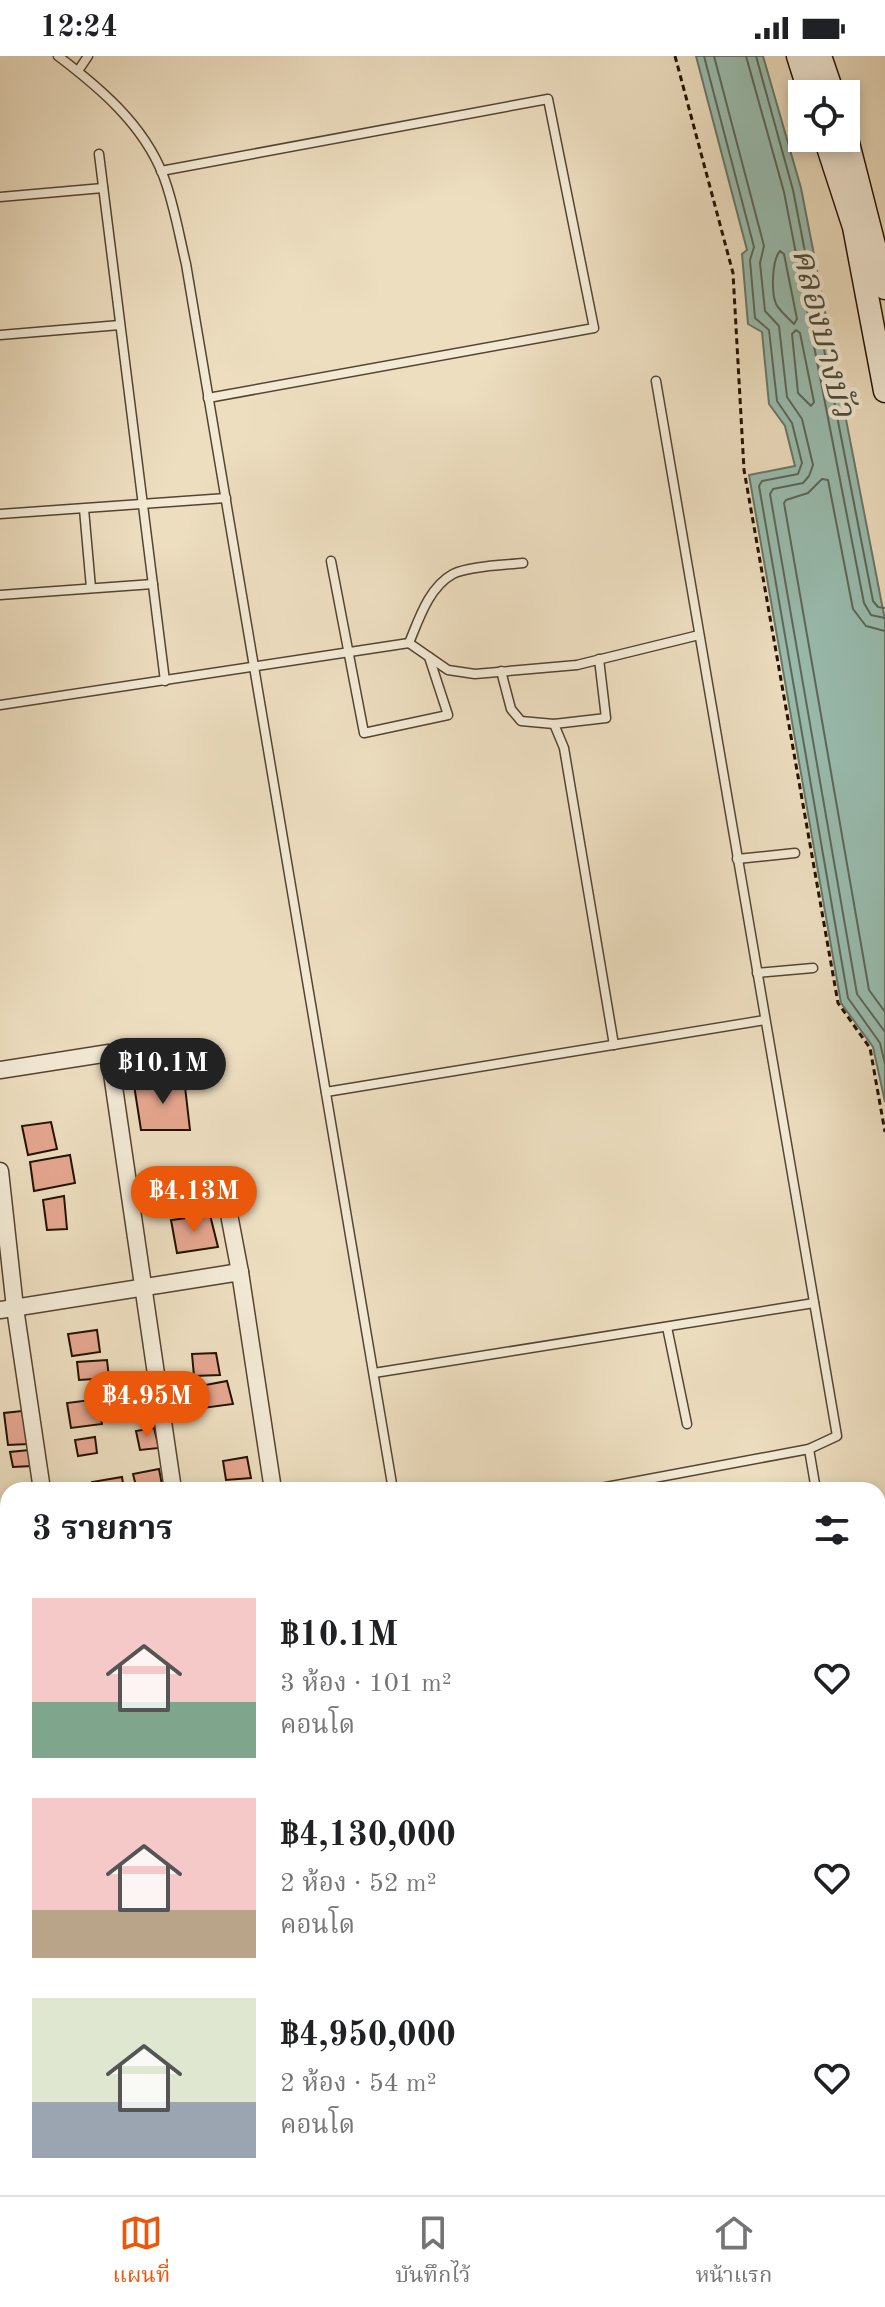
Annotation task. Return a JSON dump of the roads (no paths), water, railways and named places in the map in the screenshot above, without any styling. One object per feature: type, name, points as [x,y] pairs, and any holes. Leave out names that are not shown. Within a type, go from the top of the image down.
[{"type":"main road","points":[[798,56],[806,80]]},
{"type":"main road","points":[[820,56],[828,80]]},
{"type":"main road","points":[[830,152],[854,227],[885,391]]},
{"type":"main road","points":[[850,152],[885,288]]},
{"type":"street","points":[[0,1070],[109,1053],[172,1482]]},
{"type":"street","points":[[0,1171],[8,1309],[40,1482]]},
{"type":"street","points":[[224,1188],[272,1482]]},
{"type":"street","points":[[8,1309],[240,1272]]},
{"type":"lane","points":[[58,56],[122,110],[161,171],[186,264],[392,1482]]},
{"type":"lane","points":[[78,71],[88,56]]},
{"type":"lane","points":[[161,171],[548,99],[594,328],[208,398]]},
{"type":"lane","points":[[99,154],[165,681]]},
{"type":"lane","points":[[0,197],[103,188]]},
{"type":"lane","points":[[0,335],[120,325]]},
{"type":"lane","points":[[633,1482],[809,1449],[837,1436],[656,381]]},
{"type":"lane","points":[[0,514],[226,498]]},
{"type":"lane","points":[[84,509],[91,588]]},
{"type":"lane","points":[[331,561],[364,733],[448,715],[429,657]]},
{"type":"lane","points":[[409,643],[437,587],[455,573],[523,563]]},
{"type":"lane","points":[[0,595],[153,584]]},
{"type":"lane","points":[[0,705],[409,643],[448,670],[475,674],[577,665],[699,635]]},
{"type":"lane","points":[[501,671],[511,709],[521,721],[554,724],[606,718],[599,659]]},
{"type":"lane","points":[[554,724],[564,748],[614,1045]]},
{"type":"lane","points":[[737,859],[795,853]]},
{"type":"lane","points":[[757,973],[813,968]]},
{"type":"lane","points":[[326,1092],[765,1020]]},
{"type":"lane","points":[[374,1373],[814,1303]]},
{"type":"lane","points":[[667,1327],[687,1424]]},
{"type":"lane","points":[[809,1449],[815,1482]]},
{"type":"water","name":"คลองบางบัว","points":[[696,56],[763,56],[788,152],[791,152],[801,188],[885,620],[885,1102],[873,1047],[841,1003],[749,475],[795,466],[785,426],[769,404],[762,332],[748,324],[742,254],[747,250]]}]
